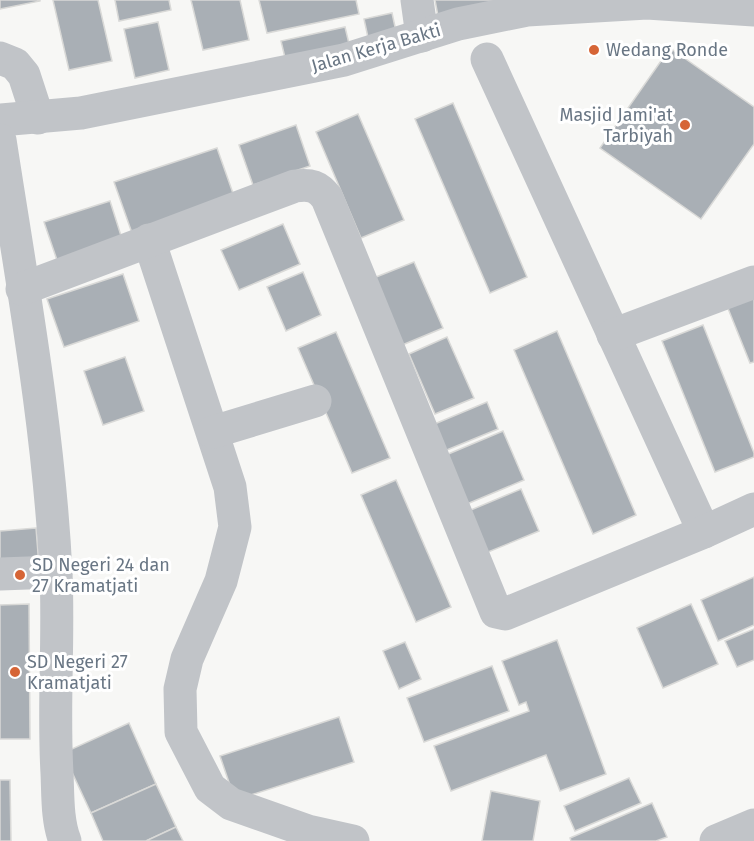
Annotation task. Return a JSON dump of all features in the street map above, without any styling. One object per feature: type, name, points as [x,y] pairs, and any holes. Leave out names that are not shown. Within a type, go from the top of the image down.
[{"type":"street","points":[[417,0],[422,36]]},
{"type":"street","name":"Jalan Kerja Bakti","points":[[0,120],[81,112],[344,60],[458,24],[527,10],[655,2],[754,9]]},
{"type":"street","points":[[0,58],[15,64],[24,75],[38,118]]},
{"type":"street","points":[[487,59],[704,532]]},
{"type":"street","points":[[0,140],[44,431],[51,503],[56,572],[54,721],[61,821],[65,841]]},
{"type":"street","points":[[22,289],[296,186],[309,184],[319,188],[327,198],[496,612],[505,615],[754,509]]},
{"type":"street","points":[[149,240],[230,487],[235,527],[221,581],[187,659],[180,689],[181,732],[210,788],[231,804],[308,831],[353,841]]},
{"type":"street","points":[[614,335],[754,282]]},
{"type":"street","points":[[213,432],[315,401]]},
{"type":"street","points":[[0,574],[56,572]]},
{"type":"building","points":[[0,0],[40,0],[40,1],[0,9]]},
{"type":"building","points":[[53,0],[98,0],[112,61],[69,70]]},
{"type":"building","points":[[115,0],[169,0],[171,10],[119,21]]},
{"type":"building","points":[[191,0],[240,0],[249,40],[203,50]]},
{"type":"building","points":[[259,0],[356,0],[359,14],[267,33]]},
{"type":"building","points":[[435,0],[503,0],[438,16]]},
{"type":"building","points":[[392,13],[397,36],[369,42],[364,19]]},
{"type":"building","points":[[158,22],[169,70],[135,78],[124,29]]},
{"type":"building","points":[[345,27],[351,52],[287,66],[281,41]]},
{"type":"building","name":"Masjid Jami'at Tarbiyah","points":[[670,48],[754,107],[754,144],[701,219],[600,148]]},
{"type":"building","points":[[453,103],[527,277],[490,293],[415,119]]},
{"type":"building","points":[[358,114],[404,220],[361,238],[316,132]]},
{"type":"building","points":[[296,125],[310,166],[253,185],[239,145]]},
{"type":"building","points":[[217,148],[235,199],[132,233],[114,182]]},
{"type":"building","points":[[110,201],[123,242],[58,263],[44,222]]},
{"type":"building","points":[[283,224],[300,264],[239,290],[221,250]]},
{"type":"building","points":[[414,262],[443,328],[395,348],[366,281]]},
{"type":"building","points":[[303,272],[321,315],[286,331],[267,287]]},
{"type":"building","points":[[123,274],[139,321],[64,347],[47,299]]},
{"type":"building","points":[[754,290],[754,362],[750,363],[725,301]]},
{"type":"building","points":[[703,325],[754,453],[754,457],[715,472],[662,341]]},
{"type":"building","points":[[557,331],[636,515],[593,534],[514,350]]},
{"type":"building","points":[[336,332],[390,458],[352,473],[298,348]]},
{"type":"building","points":[[447,337],[474,398],[435,414],[409,354]]},
{"type":"building","points":[[125,357],[144,411],[103,425],[84,371]]},
{"type":"building","points":[[487,402],[498,429],[437,454],[425,428]]},
{"type":"building","points":[[503,431],[524,480],[467,504],[446,455]]},
{"type":"building","points":[[396,480],[451,607],[416,622],[361,495]]},
{"type":"building","points":[[521,489],[539,531],[476,557],[459,515]]},
{"type":"building","points":[[36,528],[39,566],[0,569],[0,531]]},
{"type":"building","points":[[754,577],[754,625],[718,641],[701,600]]},
{"type":"building","name":"SD Negeri 27 Kramatjati","points":[[29,604],[30,739],[0,739],[0,605]]},
{"type":"building","points":[[691,604],[718,664],[663,688],[637,628]]},
{"type":"building","points":[[754,629],[754,660],[737,667],[725,641]]},
{"type":"building","points":[[557,640],[606,774],[560,791],[546,755],[451,791],[434,746],[529,711],[526,702],[519,705],[502,661]]},
{"type":"building","points":[[405,642],[421,679],[399,689],[383,651]]},
{"type":"building","points":[[492,666],[509,711],[424,742],[407,698]]},
{"type":"building","points":[[339,717],[354,762],[235,800],[220,756]]},
{"type":"building","points":[[129,723],[156,784],[91,813],[63,753]]},
{"type":"building","points":[[629,778],[641,803],[575,831],[564,806]]},
{"type":"building","points":[[0,780],[10,780],[11,841],[0,841]]},
{"type":"building","points":[[156,784],[176,827],[146,841],[103,841],[91,813]]},
{"type":"building","points":[[491,791],[540,801],[533,841],[482,841]]},
{"type":"building","points":[[652,803],[667,837],[656,841],[571,841],[570,838]]},
{"type":"building","points":[[176,827],[183,841],[146,841]]},
{"type":"place","name":"Wedang Ronde","points":[[594,50]]},
{"type":"place","name":"Masjid Jami'at Tarbiyah","points":[[685,125]]},
{"type":"place","name":"SD Negeri 24 dan 27 Kramatjati","points":[[20,575]]},
{"type":"place","name":"SD Negeri 27 Kramatjati","points":[[15,672]]}]
